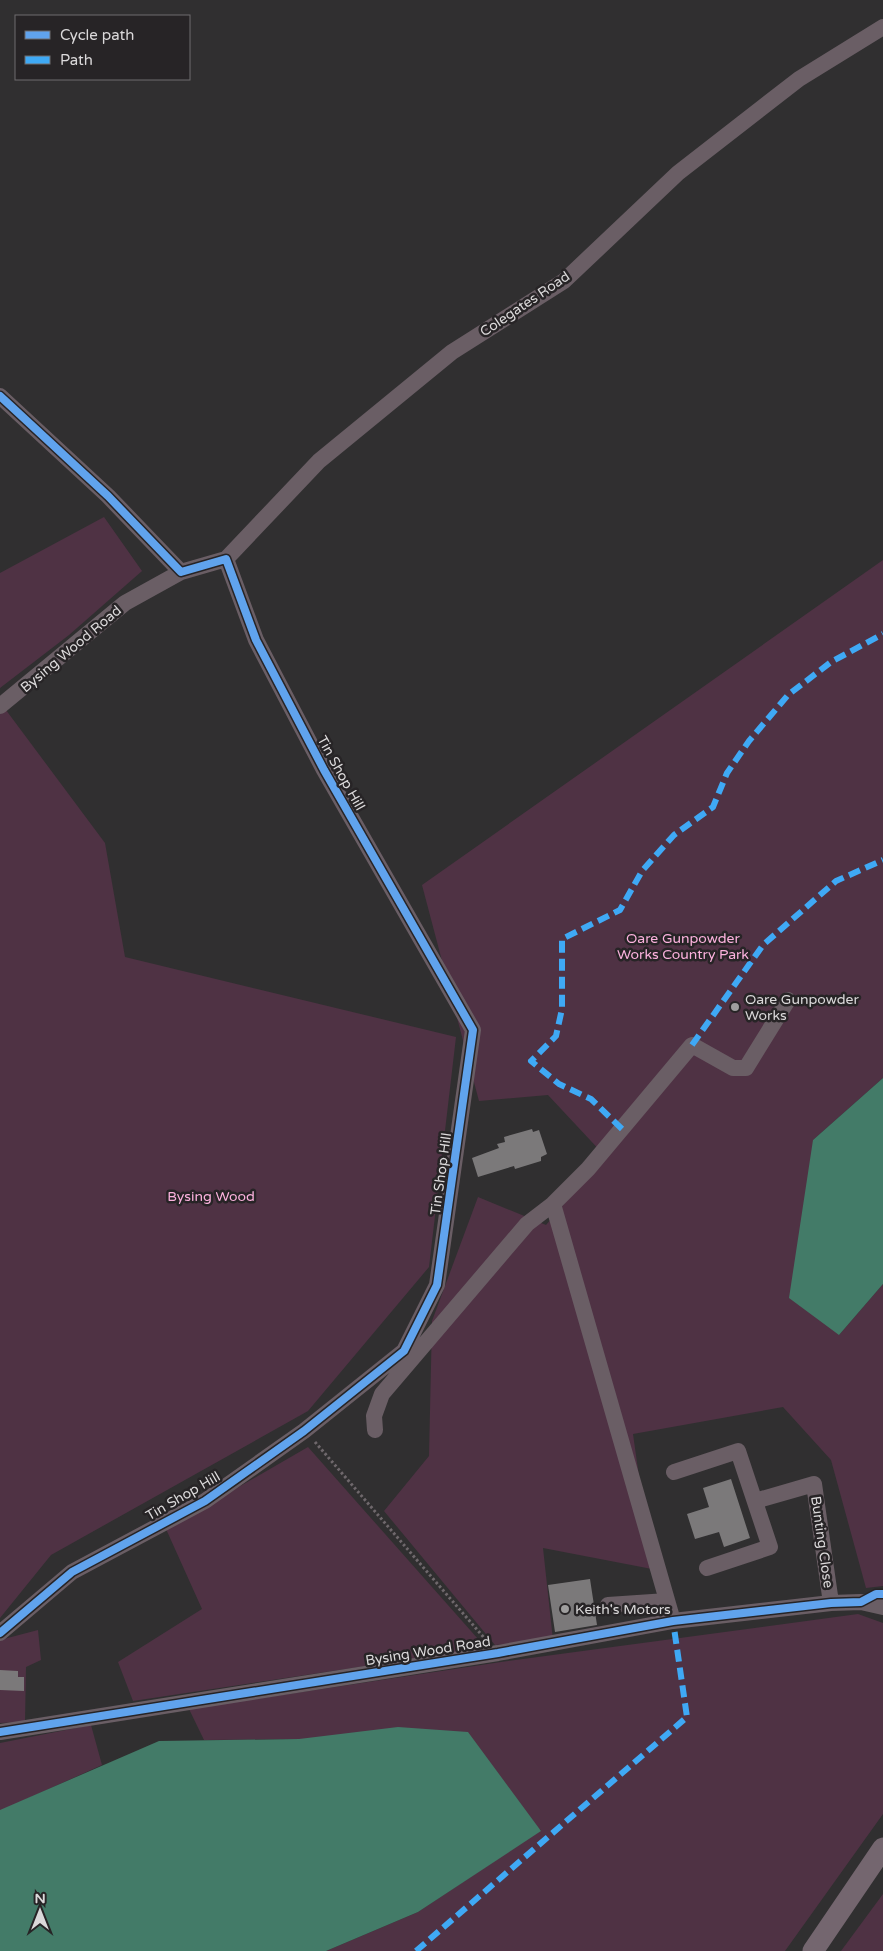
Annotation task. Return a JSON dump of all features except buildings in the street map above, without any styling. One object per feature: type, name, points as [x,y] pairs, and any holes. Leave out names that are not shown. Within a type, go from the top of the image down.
[{"type":"main road","points":[[813,1951],[883,1848]]},
{"type":"street","name":"Colegates Road","points":[[226,559],[319,461],[452,352],[564,281],[678,172],[800,79],[883,27]]},
{"type":"street","points":[[0,396],[108,496],[181,572]]},
{"type":"street","name":"Bysing Wood Road","points":[[0,706],[125,603],[181,572],[226,559]]},
{"type":"street","name":"Tin Shop Hill","points":[[0,1633],[72,1572],[205,1501],[304,1431],[404,1351],[437,1285],[472,1030],[324,770],[256,640],[226,559]]},
{"type":"street","points":[[375,1430],[374,1416],[382,1394],[527,1224],[553,1204],[588,1170],[692,1045],[733,1068],[746,1068],[788,1000]]},
{"type":"street","points":[[553,1204],[672,1621]]},
{"type":"street","points":[[674,1472],[738,1451],[770,1547],[707,1568]]},
{"type":"street","name":"Bunting Close","points":[[755,1501],[814,1484],[831,1603]]},
{"type":"street","points":[[608,1605],[667,1601]]},
{"type":"street","name":"Bysing Wood Road","points":[[0,1732],[498,1654],[672,1621],[831,1603],[861,1602],[883,1607]]},
{"type":"path","points":[[304,1431],[498,1654]]},
{"type":"green space","points":[[104,517],[142,571],[69,635],[0,688],[0,573]]},
{"type":"green space","name":"Oare Gunpowder Works Country Park","points":[[883,560],[883,1078],[813,1140],[839,1335],[883,1284],[883,1586],[866,1588],[831,1460],[783,1407],[633,1434],[652,1569],[543,1548],[553,1640],[495,1645],[384,1511],[429,1456],[432,1321],[478,1197],[546,1225],[605,1156],[548,1095],[479,1101],[422,885]]},
{"type":"green space","name":"Bysing Wood","points":[[0,702],[105,843],[125,957],[456,1037],[429,1267],[308,1411],[51,1555],[0,1618]]},
{"type":"green space","points":[[308,1447],[486,1648],[133,1701],[118,1662],[202,1609],[166,1529]]},
{"type":"green space","points":[[858,1614],[883,1623],[883,1814],[785,1951],[326,1951],[418,1912],[541,1830],[299,1739],[204,1740],[189,1709],[501,1662]]},
{"type":"green space","points":[[38,1630],[41,1660],[26,1667],[25,1722],[0,1723],[0,1640]]},
{"type":"green space","points":[[91,1725],[102,1765],[0,1811],[0,1743]]},
{"type":"green space","points":[[883,1894],[883,1951],[841,1951]]},
{"type":"shaded area","points":[[883,1078],[883,1284],[839,1335],[789,1298],[813,1140]]},
{"type":"shaded area","points":[[398,1727],[468,1732],[541,1831],[418,1912],[326,1951],[0,1951],[0,1810],[159,1741],[299,1739]]},
{"type":"marked path","points":[[622,1129],[591,1099],[559,1084],[531,1061],[556,1036],[562,1009],[562,939],[620,910],[642,871],[674,835],[713,807],[727,773],[749,741],[788,695],[831,662],[883,634]]},
{"type":"marked path","points":[[692,1045],[763,945],[836,881],[883,860]]},
{"type":"marked path","points":[[416,1951],[687,1717],[673,1621]]},
{"type":"cycle path","points":[[0,396],[108,496],[181,572],[226,559],[256,640],[324,770],[473,1030],[437,1285],[404,1351],[304,1431],[205,1501],[72,1572],[0,1633]]},
{"type":"cycle path","points":[[0,1732],[498,1653],[673,1621],[831,1603],[861,1602],[876,1594],[883,1594]]},
{"type":"place","name":"Oare Gunpowder Works","points":[[735,1007]]},
{"type":"place","name":"Keith's Motors","points":[[565,1609]]}]
